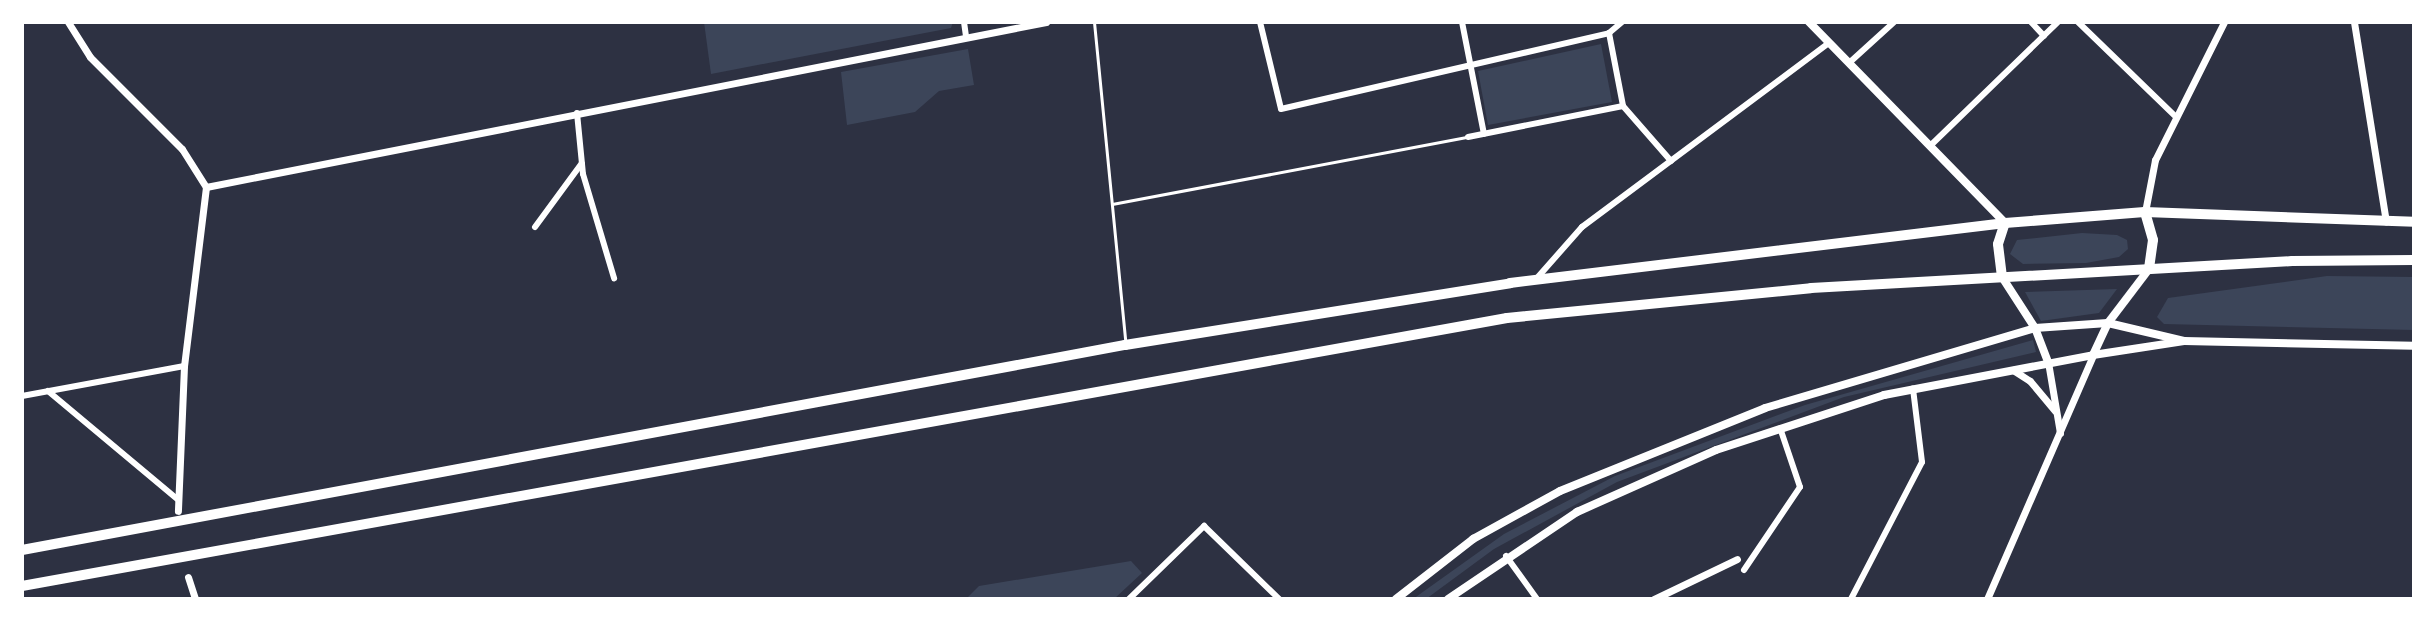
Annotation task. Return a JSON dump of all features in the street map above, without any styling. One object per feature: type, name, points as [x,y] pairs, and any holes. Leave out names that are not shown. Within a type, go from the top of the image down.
[{"type":"highway","points":[[2145,212],[2153,240],[2149,269]]},
{"type":"highway","points":[[22,550],[1125,345],[1535,280],[2005,223],[2145,212],[2414,222]]},
{"type":"highway","points":[[2002,277],[1998,244],[2005,223]]},
{"type":"highway","points":[[22,586],[1507,318],[1811,288],[2149,269],[2414,260]]},
{"type":"main road","points":[[1809,22],[2005,223]]},
{"type":"main road","points":[[2093,355],[2108,323],[2149,269]]},
{"type":"main road","points":[[2002,277],[2035,328],[2048,362]]},
{"type":"main road","points":[[1396,599],[1449,556],[1511,517],[1644,454],[1765,408],[2035,328],[2108,323],[2184,341]]},
{"type":"main road","points":[[1448,599],[1506,556],[1599,500],[1780,428],[1913,389],[2048,362],[2184,341],[2414,346]]},
{"type":"street","points":[[68,22],[90,57],[182,149],[206,187],[184,366],[178,511]]},
{"type":"street","points":[[964,22],[966,37]]},
{"type":"street","points":[[206,187],[1046,22]]},
{"type":"street","points":[[1260,22],[1281,109],[1609,33],[1622,22]]},
{"type":"street","points":[[1462,22],[1484,134]]},
{"type":"street","points":[[1849,63],[1894,22]]},
{"type":"street","points":[[2031,22],[2044,36]]},
{"type":"street","points":[[1930,146],[2058,22]]},
{"type":"street","points":[[2078,22],[2176,117]]},
{"type":"street","points":[[2145,212],[2150,174],[2224,22]]},
{"type":"street","points":[[2354,22],[2386,221]]},
{"type":"street","points":[[1609,33],[1623,106],[1671,161]]},
{"type":"street","points":[[1535,280],[1582,227],[1829,43]]},
{"type":"street","points":[[1468,137],[1623,106]]},
{"type":"street","points":[[577,113],[582,163],[614,278]]},
{"type":"street","points":[[535,227],[582,163]]},
{"type":"street","points":[[1987,599],[2093,355]]},
{"type":"street","points":[[2048,362],[2060,435]]},
{"type":"street","points":[[22,396],[184,366]]},
{"type":"street","points":[[2011,369],[2030,381],[2057,413]]},
{"type":"street","points":[[1851,599],[1922,462],[1913,389]]},
{"type":"street","points":[[48,391],[177,499]]},
{"type":"street","points":[[1744,570],[1800,487],[1780,428]]},
{"type":"street","points":[[1129,599],[1204,526],[1279,599]]},
{"type":"street","points":[[1506,556],[1537,599]]},
{"type":"street","points":[[1654,599],[1737,559]]},
{"type":"street","points":[[188,577],[195,599]]},
{"type":"lane","points":[[1094,22],[1125,345]]},
{"type":"lane","points":[[1112,204],[1468,137]]},
{"type":"shaded area","points":[[704,22],[953,22],[951,28],[711,74]]},
{"type":"shaded area","points":[[1601,44],[1612,102],[1488,125],[1478,71]]},
{"type":"shaded area","points":[[968,49],[974,85],[939,91],[915,112],[847,125],[841,72]]},
{"type":"shaded area","points":[[2082,233],[2117,235],[2127,240],[2128,249],[2119,257],[2086,263],[2023,264],[2010,254],[2017,240]]},
{"type":"shaded area","points":[[2327,276],[2414,277],[2414,330],[2164,324],[2157,317],[2168,298]]},
{"type":"shaded area","points":[[2117,289],[2099,313],[2041,321],[2025,292]]},
{"type":"shaded area","points":[[2033,340],[2036,352],[1844,397],[1617,482],[1494,549],[1426,599],[1413,599],[1504,534],[1615,476],[1805,405]]},
{"type":"shaded area","points":[[1131,561],[1142,573],[1114,599],[966,599],[979,586]]}]
